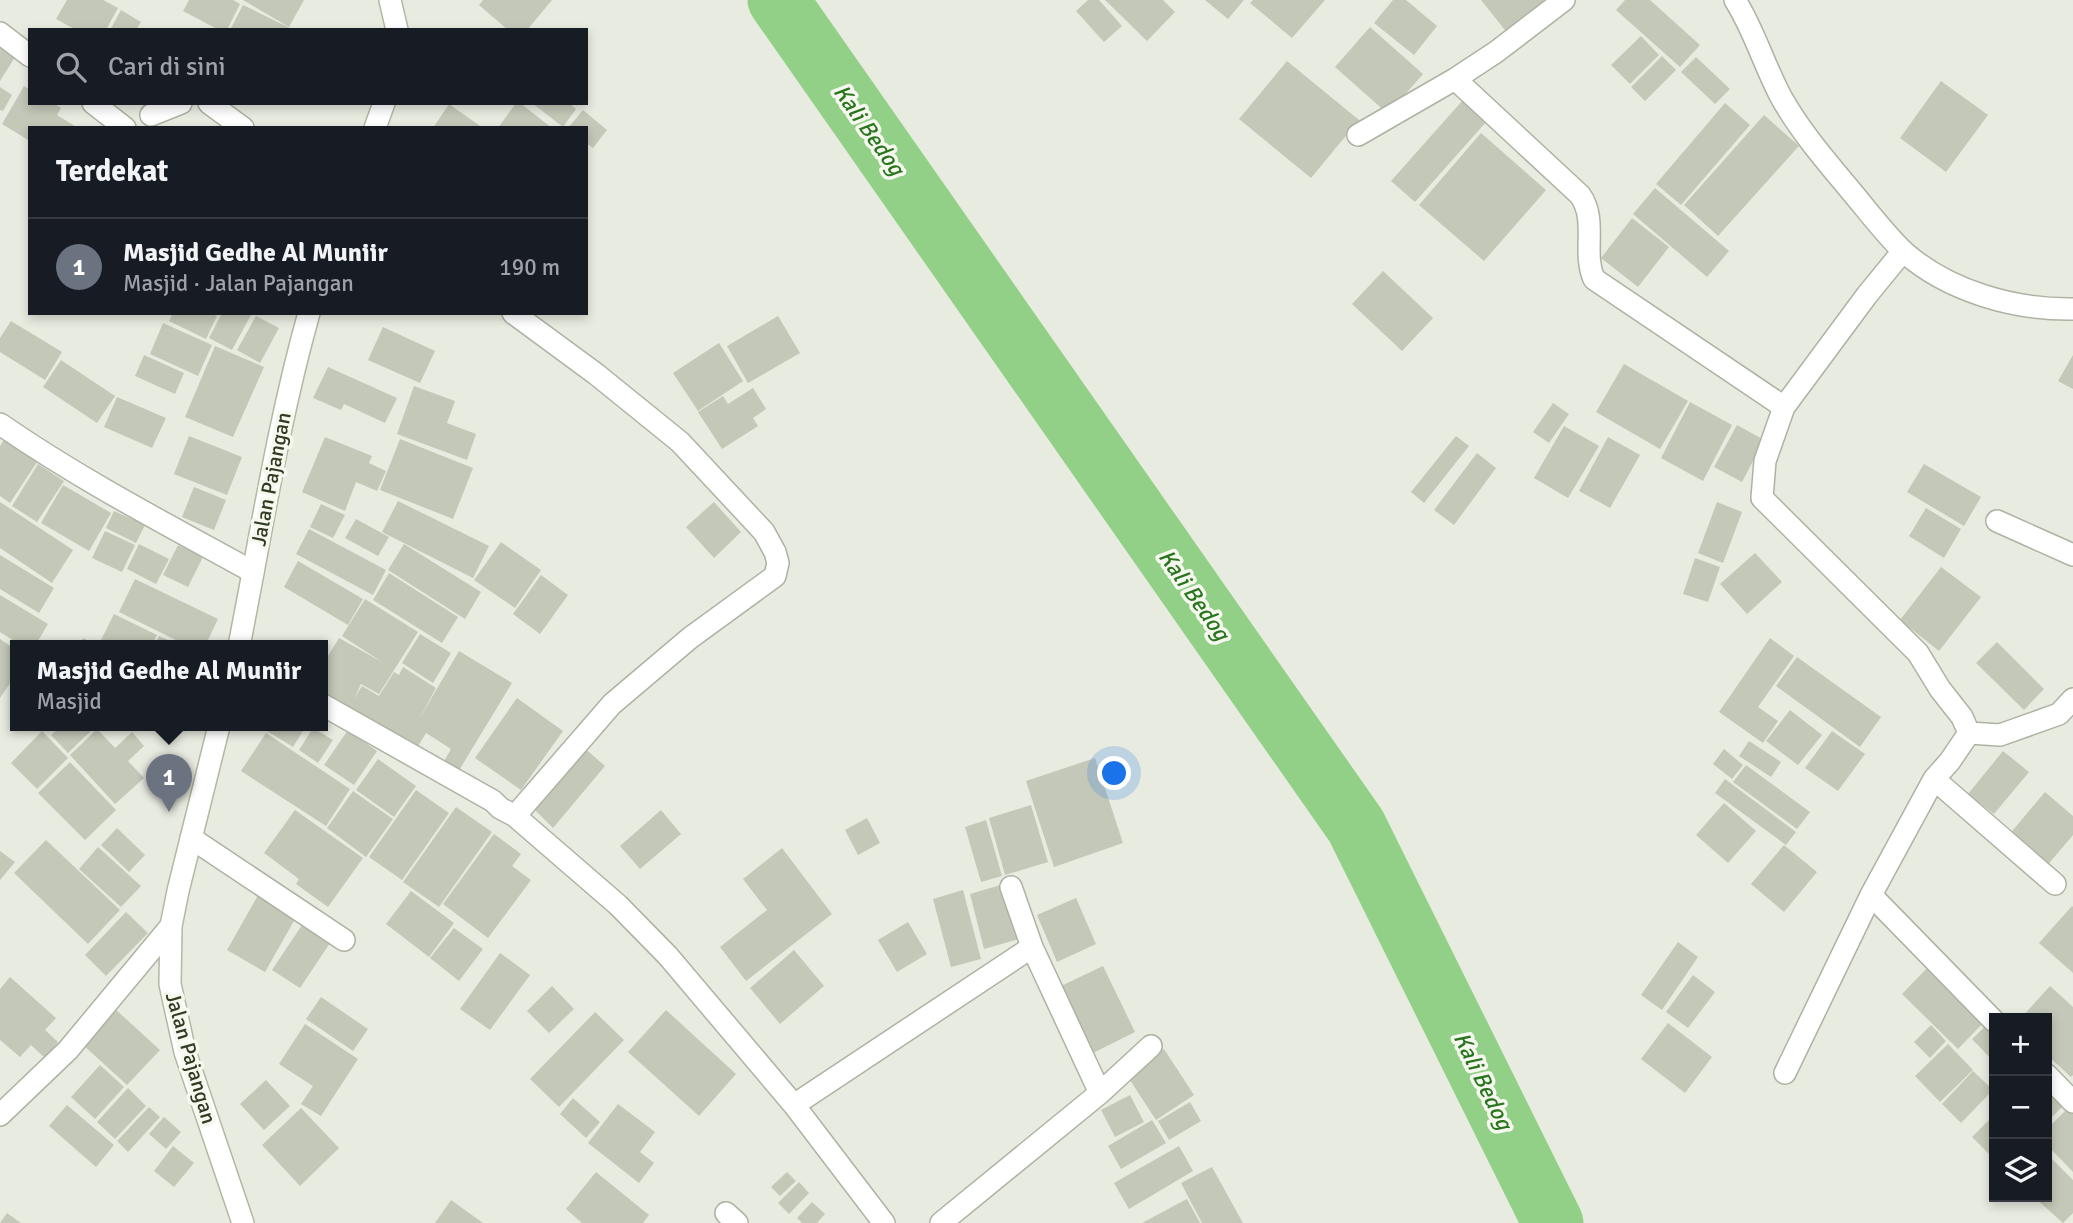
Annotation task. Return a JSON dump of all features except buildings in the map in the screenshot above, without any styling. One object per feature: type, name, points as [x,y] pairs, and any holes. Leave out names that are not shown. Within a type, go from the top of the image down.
[{"type":"street","points":[[390,0],[397,28]]},
{"type":"street","points":[[1358,135],[1455,79],[1496,52],[1564,0]]},
{"type":"street","points":[[1735,0],[1781,96],[1813,146],[1903,251],[1929,271],[1978,293],[2011,302],[2073,309]]},
{"type":"street","points":[[0,33],[28,54]]},
{"type":"street","points":[[1455,79],[1585,202],[1589,219],[1589,264],[1594,279],[1784,407]]},
{"type":"street","points":[[96,105],[122,126]]},
{"type":"street","points":[[151,114],[176,105]]},
{"type":"street","points":[[212,105],[240,126]]},
{"type":"street","points":[[376,126],[383,105]]},
{"type":"street","points":[[1903,251],[1784,407],[1765,461],[1762,498],[1918,653],[1940,689],[1962,717],[1969,733]]},
{"type":"street","name":"Jalan Pajangan","points":[[240,640],[278,437],[308,315]]},
{"type":"street","points":[[515,816],[612,704],[690,638],[775,576],[778,563],[764,532],[680,442],[596,374],[516,315]]},
{"type":"street","points":[[0,424],[46,456],[253,572]]},
{"type":"street","points":[[1997,521],[2073,555]]},
{"type":"street","points":[[1969,733],[2000,735],[2059,714],[2073,699]]},
{"type":"street","points":[[328,708],[454,778],[515,816],[618,905],[668,956],[793,1105],[884,1223]]},
{"type":"street","name":"Jalan Pajangan","points":[[218,731],[172,926],[170,984],[185,1052],[243,1223]]},
{"type":"street","points":[[1785,1073],[1871,895],[1934,779],[1969,733]]},
{"type":"street","points":[[1934,779],[2055,884]]},
{"type":"street","points":[[191,838],[344,940]]},
{"type":"street","points":[[1011,887],[1032,947],[1100,1093]]},
{"type":"street","points":[[1871,895],[1989,1016]]},
{"type":"street","points":[[0,1115],[68,1050],[172,926]]},
{"type":"street","points":[[793,1105],[1032,947]]},
{"type":"street","points":[[941,1223],[1100,1093],[1151,1046]]},
{"type":"street","points":[[2048,1076],[2073,1102]]},
{"type":"waterway","name":"Kali Bedog","points":[[778,0],[1356,826],[1553,1223]]},
{"type":"place","name":"Masjid Gedhe Al Muniir","points":[[169,812]]}]
